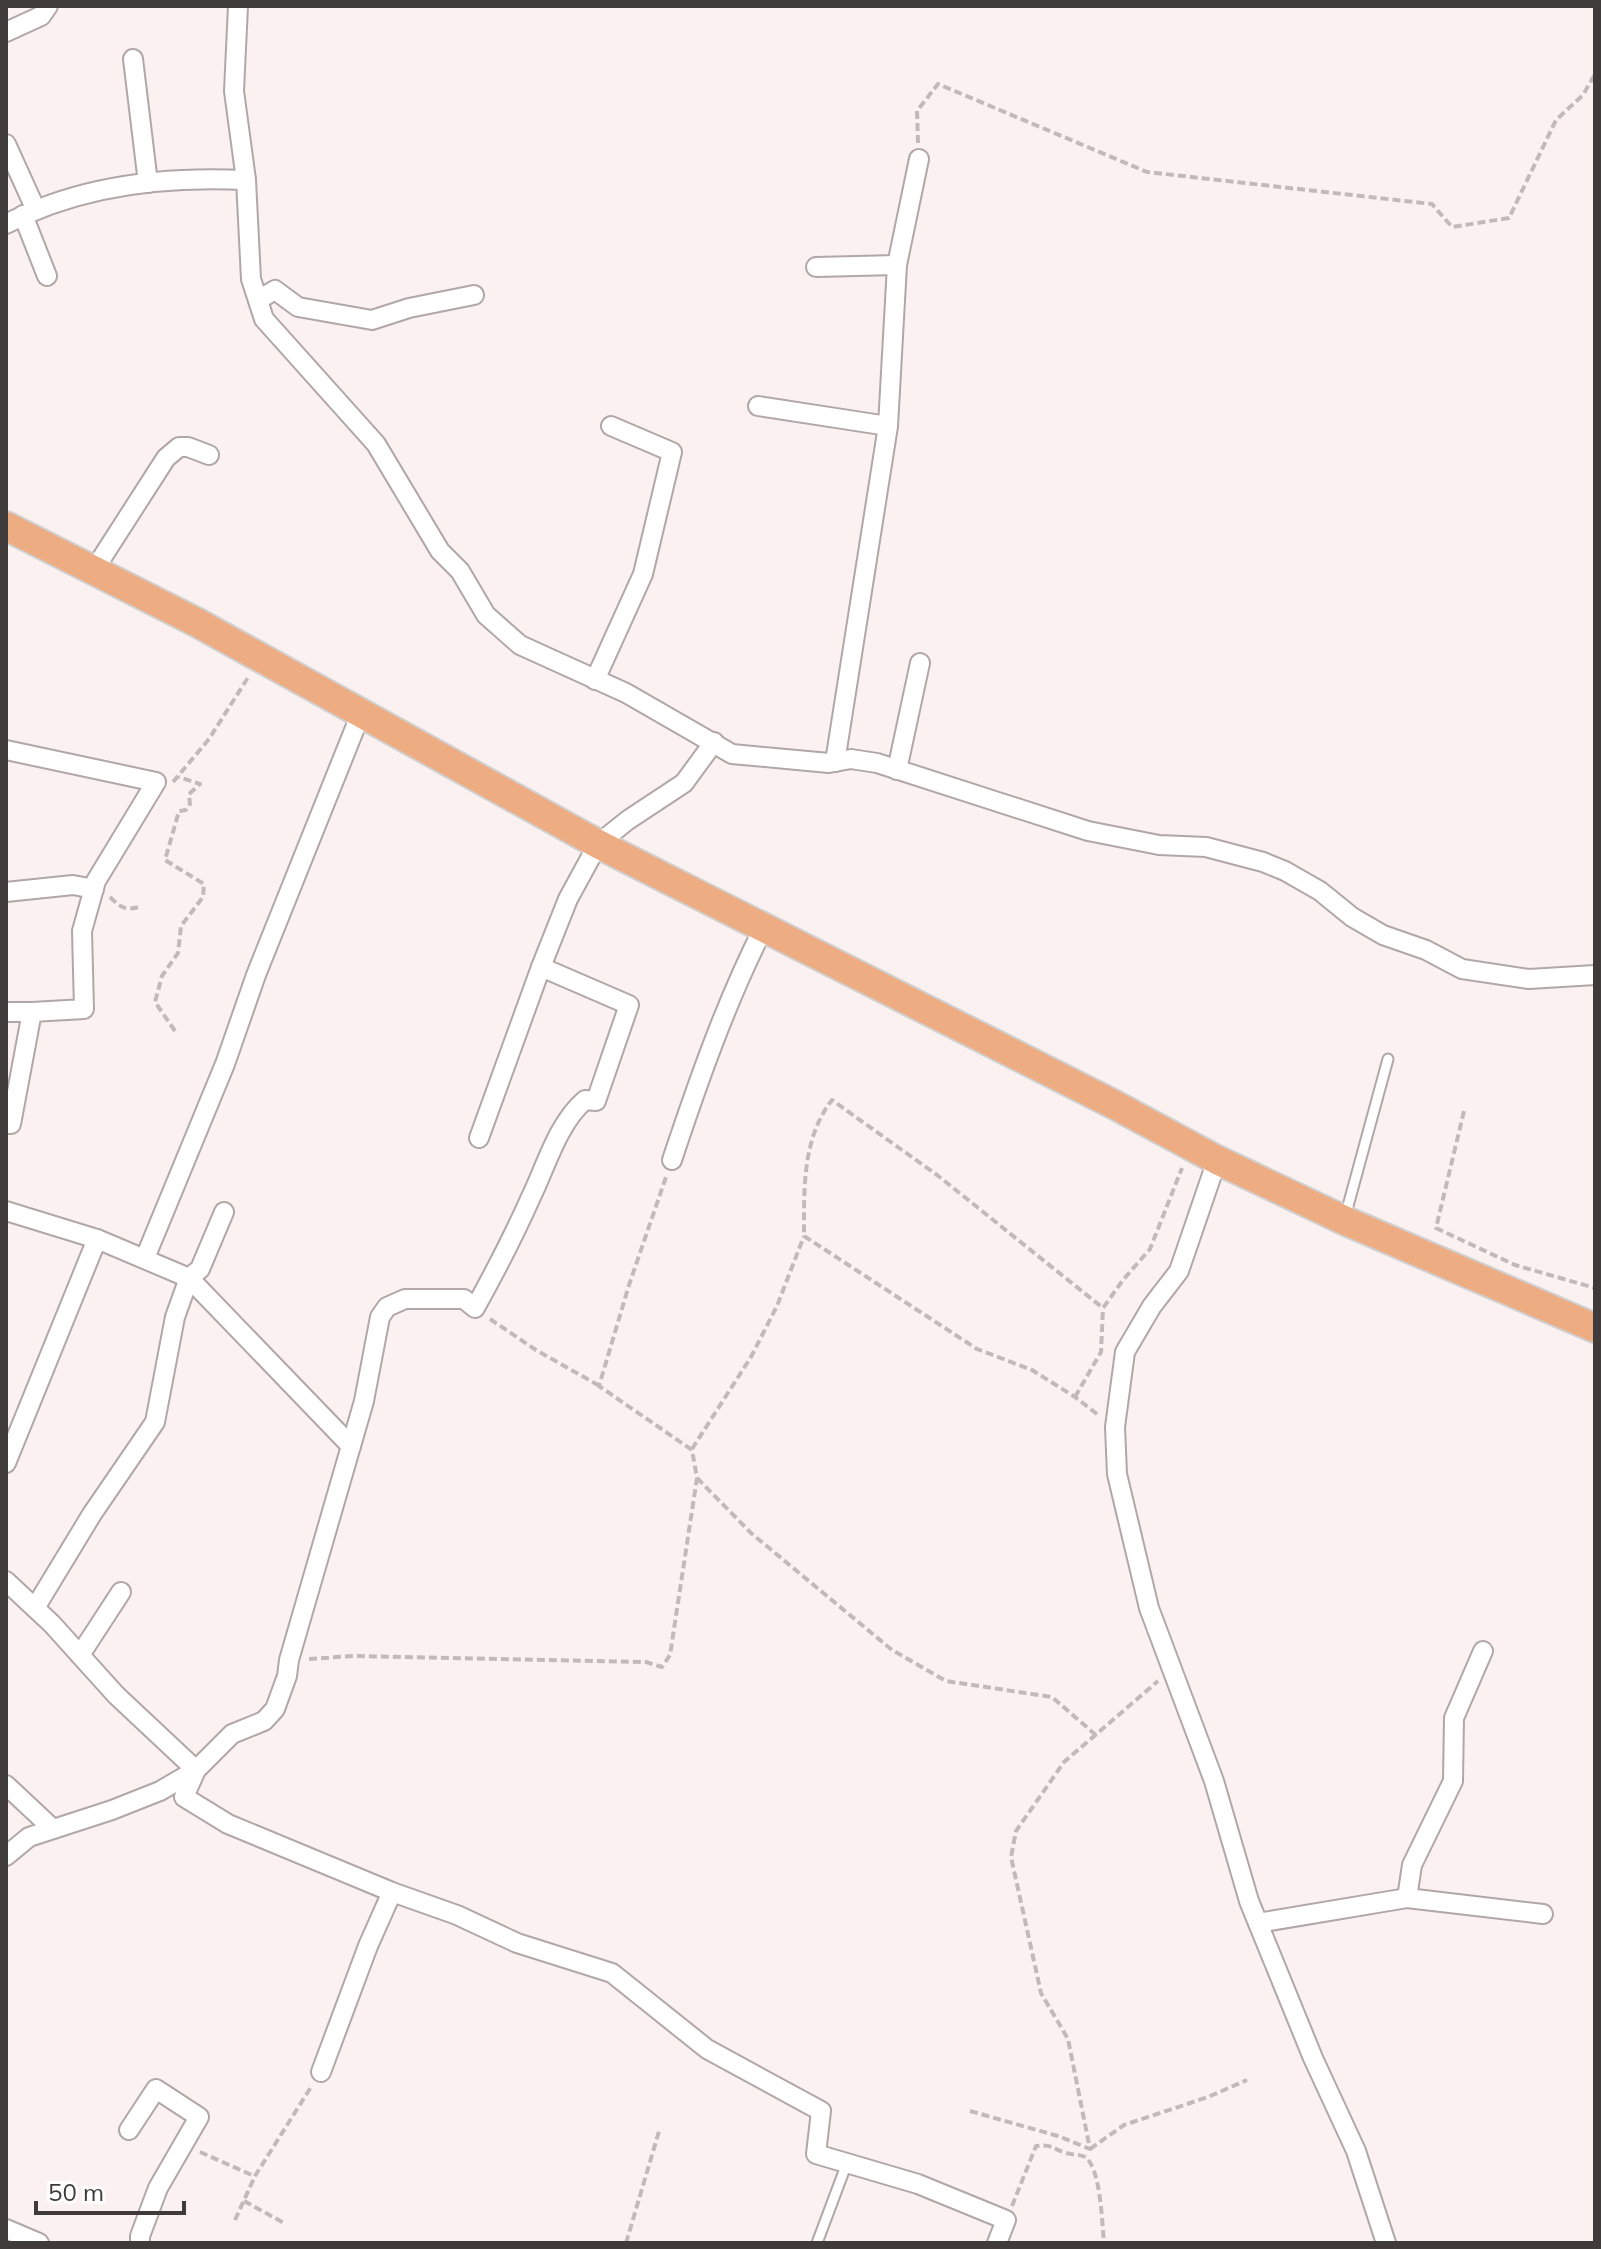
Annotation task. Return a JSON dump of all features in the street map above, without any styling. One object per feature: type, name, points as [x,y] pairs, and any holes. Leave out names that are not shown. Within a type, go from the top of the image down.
[{"type":"highway","points":[[6,526],[261,658],[598,844],[1217,1160],[1344,1220],[1595,1328]]},
{"type":"street","points":[[6,32],[41,16],[48,6]]},
{"type":"street","points":[[238,6],[234,91],[246,180],[251,279],[264,319],[376,444],[440,551],[460,571],[486,615],[520,645],[626,693],[732,754],[835,762],[851,759],[897,770],[1088,831],[1159,845],[1206,847],[1263,862],[1300,879],[1352,917],[1383,935],[1426,950],[1462,969],[1529,979],[1595,975]]},
{"type":"street","points":[[133,59],[148,183]]},
{"type":"street","points":[[6,144],[21,216],[47,276]]},
{"type":"street","points":[[835,762],[888,426],[897,265],[919,159]]},
{"type":"street","points":[[21,216],[91,190],[212,178],[246,180]]},
{"type":"street","points":[[816,267],[897,265]]},
{"type":"street","points":[[258,300],[275,290],[298,307],[372,320],[409,308],[474,295]]},
{"type":"street","points":[[758,406],[888,426]]},
{"type":"street","points":[[595,680],[643,574],[672,452],[611,426]]},
{"type":"street","points":[[94,570],[166,458],[179,447],[209,455]]},
{"type":"street","points":[[897,770],[920,663]]},
{"type":"street","points":[[145,1258],[225,1064],[256,975],[361,713]]},
{"type":"street","points":[[479,1138],[568,899],[598,844],[684,783],[714,742]]},
{"type":"street","points":[[6,750],[156,782],[96,881],[82,931],[84,1009],[6,1012]]},
{"type":"street","points":[[6,892],[73,885],[94,889]]},
{"type":"street","points":[[672,1160],[689,1107],[746,962],[763,929]]},
{"type":"street","points":[[6,1856],[29,1837],[160,1791],[196,1770],[232,1734],[264,1721],[275,1709],[364,1401],[380,1317],[387,1307],[405,1299],[464,1299],[475,1308],[558,1138],[576,1108],[585,1100],[596,1101],[629,1005],[541,967]]},
{"type":"street","points":[[6,1124],[11,1124],[32,1012]]},
{"type":"street","points":[[1217,1160],[1179,1271],[1152,1306],[1125,1352],[1115,1427],[1117,1474],[1149,1608],[1214,1781],[1258,1923],[1313,2058],[1356,2151],[1386,2243]]},
{"type":"street","points":[[6,1211],[97,1239],[189,1278],[351,1446]]},
{"type":"street","points":[[35,1608],[92,1514],[155,1422],[175,1317],[189,1278],[200,1269],[224,1212]]},
{"type":"street","points":[[6,1463],[97,1239]]},
{"type":"street","points":[[6,1581],[116,1695],[196,1770]]},
{"type":"street","points":[[80,1655],[121,1592]]},
{"type":"street","points":[[1407,1898],[1412,1865],[1453,1781],[1454,1718],[1483,1651]]},
{"type":"street","points":[[196,1770],[184,1797],[228,1824],[392,1892],[457,1915],[517,1943],[612,1973],[707,2049],[821,2111],[816,2154],[918,2184],[1006,2220],[997,2243]]},
{"type":"street","points":[[6,1785],[53,1829]]},
{"type":"street","points":[[321,2072],[368,1946],[392,1892]]},
{"type":"street","points":[[1258,1923],[1407,1898],[1543,1914]]},
{"type":"street","points":[[129,2130],[156,2089],[199,2117],[158,2188],[140,2243]]},
{"type":"street","points":[[6,2229],[39,2243]]},
{"type":"lane","points":[[1344,1220],[1388,1059]]},
{"type":"lane","points":[[817,2243],[847,2163]]},
{"type":"path","points":[[919,159],[917,111],[938,84],[1147,172],[1432,204],[1452,227],[1509,218],[1556,120],[1583,95],[1595,74]]},
{"type":"path","points":[[156,782],[168,786],[179,777],[209,739],[261,658]]},
{"type":"path","points":[[175,1031],[155,1002],[162,976],[178,953],[181,926],[203,897],[204,884],[165,860],[179,811],[186,810],[190,804],[189,794],[200,784],[179,777]]},
{"type":"path","points":[[94,889],[107,894],[121,908],[139,907]]},
{"type":"path","points":[[289,1660],[353,1656],[646,1662],[662,1667],[670,1655],[697,1478],[692,1450],[751,1357],[777,1306],[804,1236],[804,1180],[818,1118],[832,1100],[937,1175],[1103,1308]]},
{"type":"path","points":[[1464,1111],[1436,1228],[1515,1265],[1595,1288]]},
{"type":"path","points":[[1075,1397],[1101,1352],[1103,1308],[1150,1249],[1191,1146]]},
{"type":"path","points":[[599,1386],[629,1285],[672,1160]]},
{"type":"path","points":[[804,1236],[977,1349],[1032,1370],[1115,1427]]},
{"type":"path","points":[[475,1308],[536,1350],[599,1386],[692,1450]]},
{"type":"path","points":[[697,1478],[751,1533],[892,1650],[946,1681],[1052,1697],[1097,1736]]},
{"type":"path","points":[[1090,2149],[1068,2039],[1041,1993],[1011,1857],[1016,1831],[1064,1762],[1171,1669]]},
{"type":"path","points":[[235,2220],[255,2176],[321,2072]]},
{"type":"path","points":[[1090,2149],[1124,2125],[1208,2097],[1247,2080]]},
{"type":"path","points":[[970,2111],[1058,2136],[1090,2149]]},
{"type":"path","points":[[626,2243],[660,2128]]},
{"type":"path","points":[[183,2145],[255,2176]]},
{"type":"path","points":[[1006,2220],[1036,2146],[1049,2145],[1083,2156],[1092,2164],[1104,2243]]},
{"type":"path","points":[[244,2201],[284,2223]]}]
